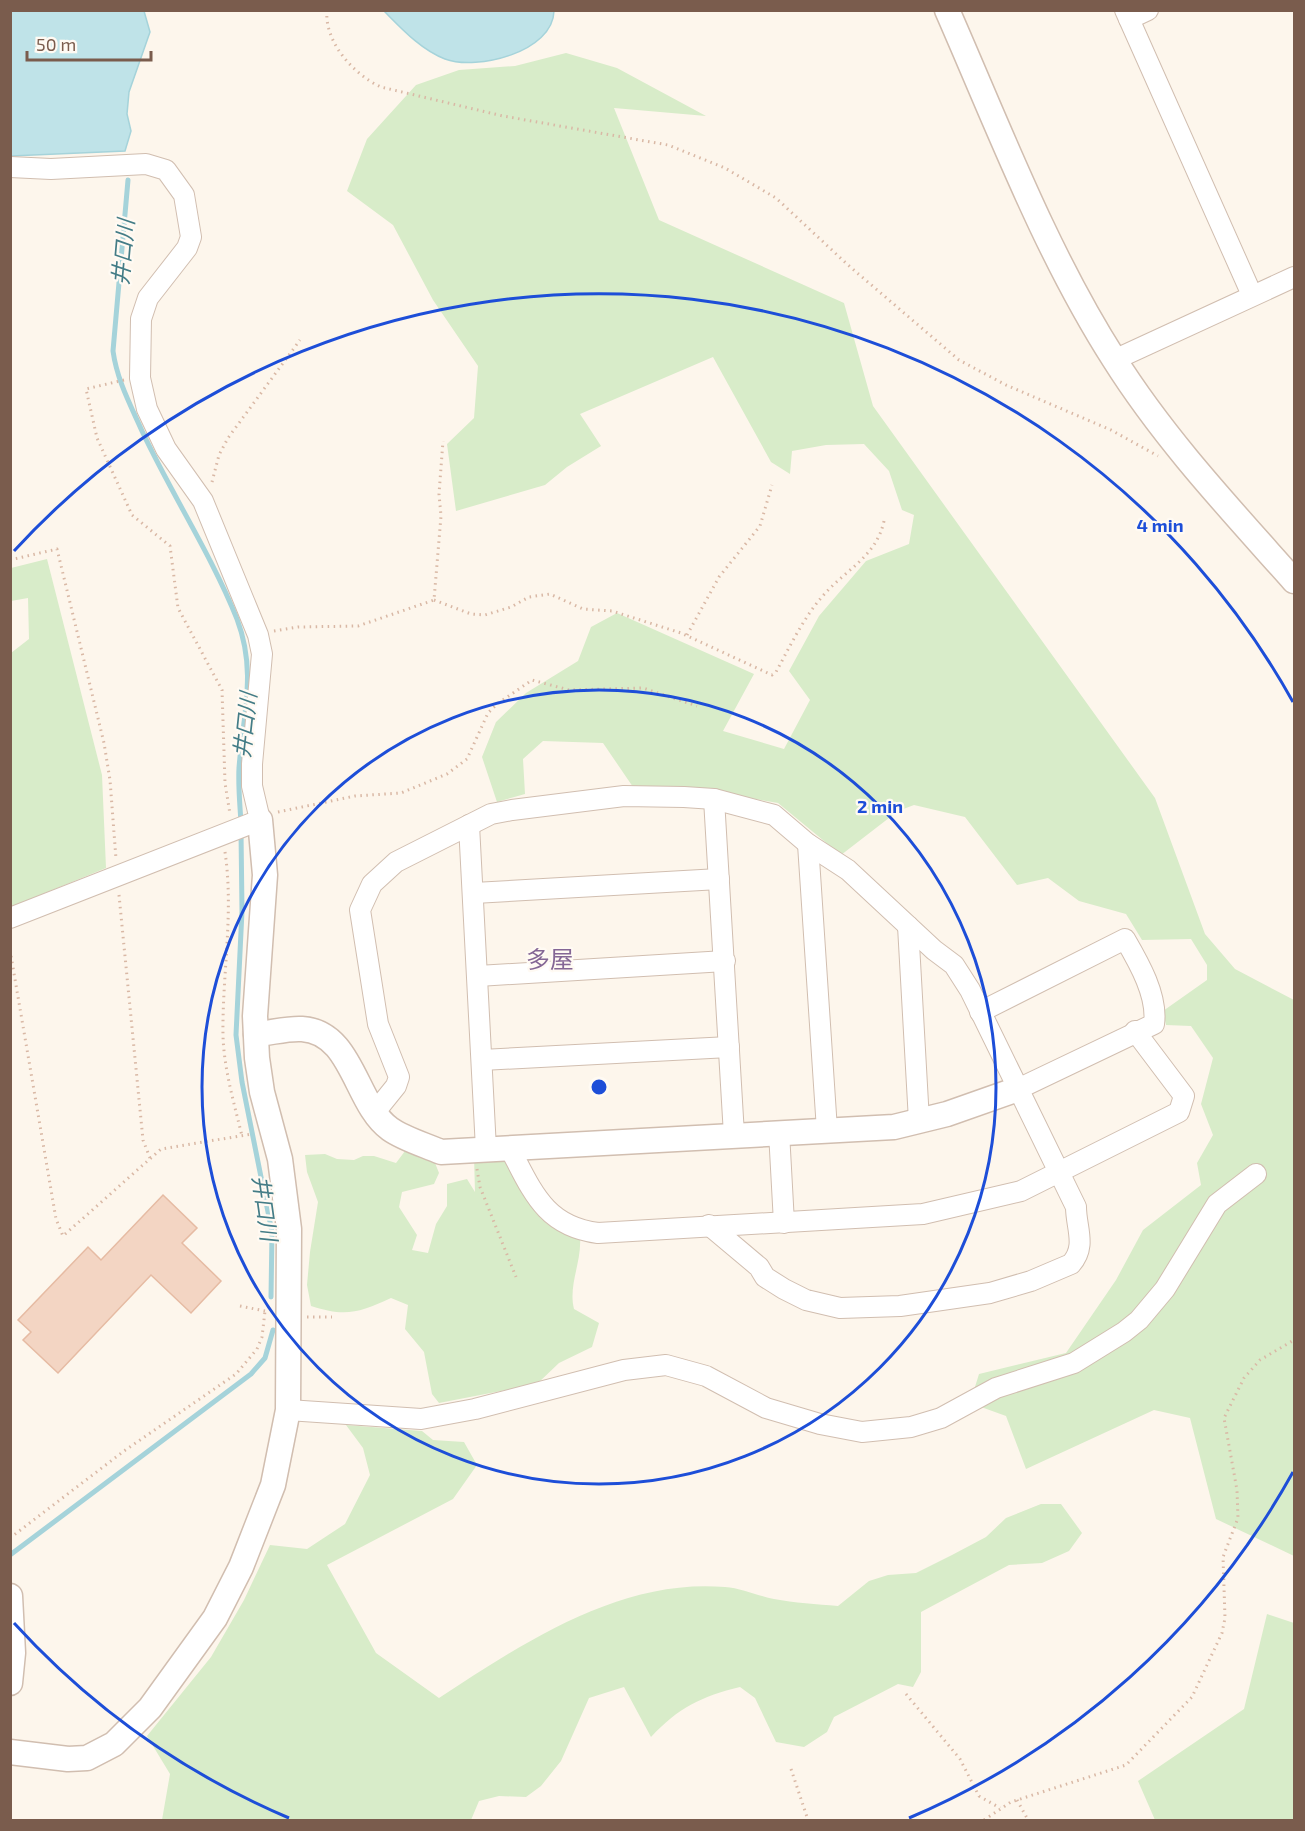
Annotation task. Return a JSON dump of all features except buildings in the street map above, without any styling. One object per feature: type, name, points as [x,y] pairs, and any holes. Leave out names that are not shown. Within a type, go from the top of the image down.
[{"type":"street","points":[[946,10],[1063,270],[1114,360],[1195,469],[1292,574]]},
{"type":"street","points":[[1148,10],[1127,15],[1252,295]]},
{"type":"street","points":[[10,167],[51,169],[146,165],[166,171],[181,188],[187,205],[191,237],[187,248],[148,298],[141,319],[140,376],[147,409],[166,449],[203,501],[258,635],[262,664],[252,786],[260,820],[265,885],[256,1034],[262,1092],[287,1198],[289,1312],[288,1410],[273,1485],[241,1567],[215,1618],[150,1708],[114,1744],[87,1758],[68,1759],[10,1752]]},
{"type":"street","points":[[1114,360],[1294,277]]},
{"type":"street","points":[[375,1112],[396,1086],[399,1077],[378,1024],[360,910],[372,884],[396,862],[469,825],[502,812],[563,802],[624,796],[714,799],[774,815],[808,844],[848,870],[954,965],[980,1012],[1076,1207],[1076,1221],[1081,1241],[1077,1256],[1071,1264],[1060,1270],[990,1293],[867,1309],[813,1303],[795,1296],[772,1282],[709,1225]]},
{"type":"street","points":[[714,799],[734,1135]]},
{"type":"street","points":[[10,918],[260,820]]},
{"type":"street","points":[[469,825],[482,1060],[491,1148],[555,1218],[574,1228],[598,1233],[923,1214],[1021,1191],[1179,1112],[1184,1096],[1135,1031]]},
{"type":"street","points":[[808,844],[827,1130]]},
{"type":"street","points":[[474,893],[719,879]]},
{"type":"street","points":[[908,926],[919,1121]]},
{"type":"street","points":[[256,1034],[301,1029],[324,1036],[342,1055],[375,1112],[390,1129],[441,1152],[894,1127],[947,1114],[1018,1089],[1135,1031],[1154,1024],[1156,1010],[1135,956],[1125,939],[980,1012]]},
{"type":"street","points":[[478,976],[725,961]]},
{"type":"street","points":[[482,1060],[729,1047]]},
{"type":"street","points":[[779,1132],[784,1223]]},
{"type":"street","points":[[288,1410],[421,1419],[475,1409],[624,1370],[666,1365],[706,1376],[766,1408],[820,1424],[862,1432],[911,1427],[941,1418],[996,1388],[1074,1363],[1124,1332],[1139,1320],[1166,1289],[1217,1204],[1256,1174]]},
{"type":"street","points":[[10,1596],[13,1653],[10,1683]]},
{"type":"path","points":[[327,10],[327,27],[339,50],[365,78],[381,87],[503,116],[668,145],[740,175],[776,198],[848,265],[959,360],[1006,385],[1111,430],[1162,459]]},
{"type":"path","points":[[203,501],[208,495],[224,445],[300,339]]},
{"type":"path","points":[[140,376],[86,389],[97,438],[132,515],[170,546],[178,608],[222,690],[228,887],[223,1037],[230,1090],[242,1136]]},
{"type":"path","points":[[434,600],[441,516],[439,494],[443,441]]},
{"type":"path","points":[[687,635],[719,577],[760,526],[772,485]]},
{"type":"path","points":[[258,635],[291,628],[358,626],[434,600],[471,614],[485,615],[511,607],[529,597],[550,594],[583,609],[612,611],[687,635],[772,675],[821,598],[873,549],[881,536],[884,521]]},
{"type":"path","points":[[10,560],[57,549],[104,743],[110,780],[117,877],[143,1140],[150,1158]]},
{"type":"path","points":[[260,820],[274,813],[355,796],[401,793],[447,774],[467,759],[488,713],[497,704],[532,680],[569,690],[643,688],[697,706]]},
{"type":"path","points":[[10,950],[56,1219],[63,1236],[162,1149],[272,1130]]},
{"type":"path","points":[[10,993],[18,992]]},
{"type":"path","points":[[491,1148],[480,1187],[516,1277]]},
{"type":"path","points":[[240,1306],[265,1311],[332,1317]]},
{"type":"path","points":[[10,1538],[124,1451],[236,1374],[257,1349],[262,1337],[265,1311]]},
{"type":"path","points":[[984,1821],[1000,1808],[1017,1800],[1126,1765],[1192,1697],[1222,1633],[1225,1618],[1223,1557],[1238,1518],[1237,1490],[1224,1418],[1227,1407],[1244,1378],[1260,1360],[1294,1340]]},
{"type":"path","points":[[906,1694],[960,1759],[979,1796],[1000,1808]]},
{"type":"path","points":[[792,1769],[807,1820]]},
{"type":"path","points":[[1017,1800],[1028,1821]]},
{"type":"green space","points":[[566,53],[617,68],[706,116],[614,108],[659,220],[844,303],[873,406],[1155,798],[1205,934],[1235,969],[1294,1000],[1294,1556],[1216,1519],[1190,1418],[1154,1410],[1026,1469],[1006,1416],[970,1403],[979,1374],[1066,1353],[1116,1280],[1143,1230],[1201,1185],[1197,1163],[1213,1135],[1201,1104],[1213,1058],[1191,1026],[1166,1025],[1163,1011],[1207,980],[1207,965],[1191,939],[1142,940],[1126,914],[1079,901],[1048,878],[1017,885],[965,817],[914,805],[898,811],[841,855],[778,803],[709,791],[633,787],[603,743],[543,741],[523,759],[525,794],[497,802],[482,757],[496,722],[526,693],[578,661],[591,627],[617,613],[754,674],[723,731],[784,749],[810,700],[789,671],[819,616],[866,561],[909,544],[914,515],[902,510],[889,471],[864,444],[826,445],[792,451],[790,474],[771,462],[713,357],[580,414],[601,446],[567,467],[545,485],[456,511],[447,444],[474,418],[478,366],[433,300],[393,225],[347,191],[367,139],[416,85],[459,70],[515,66]]},
{"type":"green space","points":[[47,559],[102,775],[106,868],[11,907],[11,653],[29,639],[28,598],[11,601],[11,568]]},
{"type":"green space","points":[[405,1151],[435,1163],[439,1173],[434,1184],[402,1192],[399,1207],[417,1235],[412,1250],[428,1253],[436,1224],[447,1206],[447,1184],[467,1179],[475,1192],[474,1156],[506,1158],[526,1197],[541,1219],[564,1233],[580,1237],[573,1300],[574,1309],[599,1323],[592,1347],[559,1363],[537,1384],[439,1403],[432,1394],[424,1352],[405,1329],[408,1305],[391,1298],[352,1312],[333,1312],[311,1306],[307,1285],[318,1202],[307,1172],[305,1155],[325,1154],[337,1159],[354,1160],[363,1156],[374,1156],[396,1163]]},
{"type":"green space","points":[[346,1425],[422,1431],[433,1440],[464,1442],[477,1465],[453,1499],[327,1565],[376,1653],[439,1698],[504,1656],[574,1618],[648,1593],[686,1587],[725,1587],[768,1598],[838,1606],[869,1581],[888,1575],[916,1573],[986,1537],[1006,1518],[1041,1504],[1061,1504],[1082,1533],[1069,1551],[1042,1563],[1009,1565],[921,1612],[921,1672],[913,1687],[898,1684],[834,1717],[827,1732],[804,1747],[776,1742],[755,1698],[740,1687],[702,1699],[691,1705],[671,1718],[651,1737],[624,1687],[589,1698],[561,1761],[541,1786],[526,1797],[499,1796],[479,1801],[471,1820],[162,1820],[170,1774],[147,1736],[211,1657],[244,1600],[270,1545],[307,1549],[345,1524],[370,1475],[363,1448]]},
{"type":"green space","points":[[1267,1614],[1294,1623],[1294,1820],[1155,1820],[1138,1781],[1244,1709]]},
{"type":"water","points":[[10,11],[144,11],[150,32],[129,92],[127,114],[131,131],[125,151],[11,156]]},
{"type":"water","points":[[384,11],[554,11],[550,25],[541,37],[528,47],[493,60],[459,62],[445,59],[428,50]]},
{"type":"waterway","name":"井口川","points":[[128,180],[113,351],[121,382],[133,411],[227,595],[243,638],[247,693],[239,768],[241,823]]},
{"type":"waterway","name":"井口川","points":[[241,832],[242,911],[236,1035],[242,1082],[272,1232],[271,1297]]},
{"type":"waterway","name":"井口川","points":[[10,1555],[251,1374],[265,1358],[273,1330]]},
{"type":"district","name":"多屋","points":[[550,958]]}]
